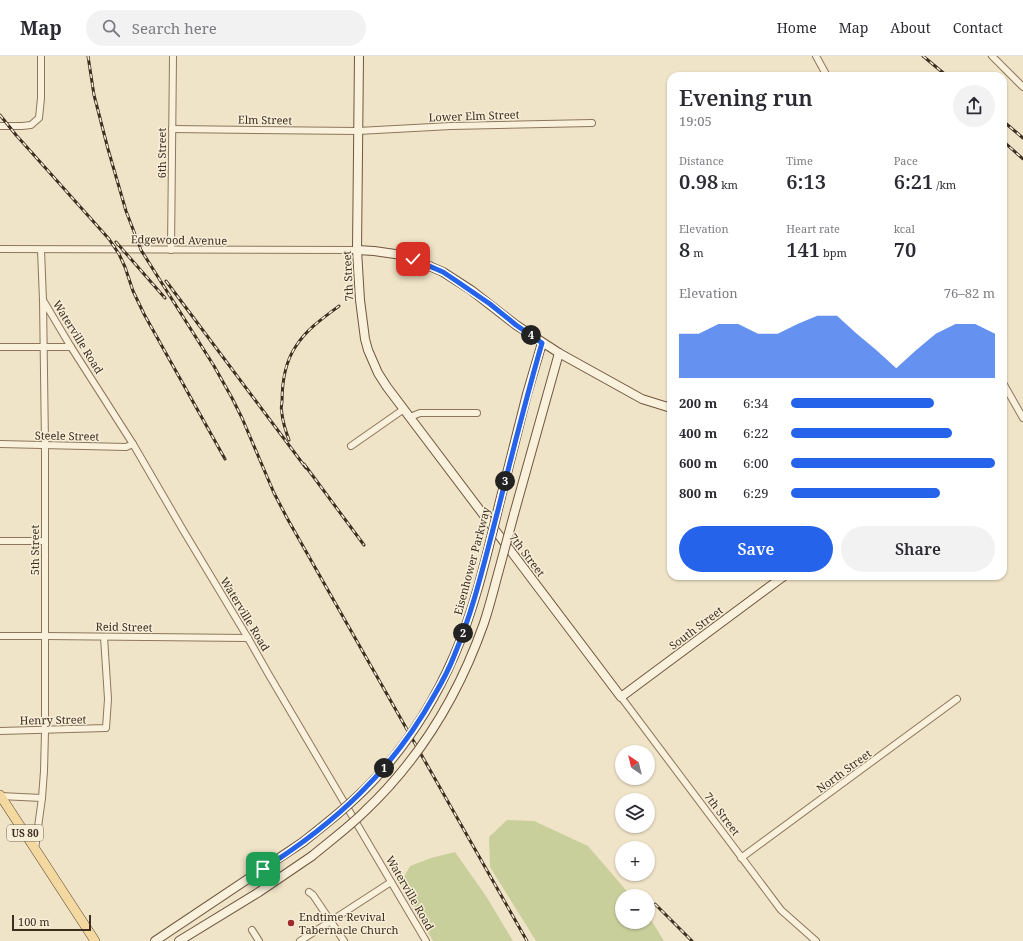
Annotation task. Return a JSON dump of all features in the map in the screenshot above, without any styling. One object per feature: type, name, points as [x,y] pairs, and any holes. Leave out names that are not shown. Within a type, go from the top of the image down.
[{"type":"main road","name":"US 80","points":[[0,796],[95,940]]},
{"type":"street","points":[[0,126],[31,125],[39,118],[41,56]]},
{"type":"street","name":"6th Street","points":[[171,250],[173,56]]},
{"type":"street","name":"7th Street","points":[[359,56],[357,250],[365,338],[368,350],[378,373],[781,910],[816,941]]},
{"type":"street","points":[[816,56],[825,72]]},
{"type":"street","points":[[992,56],[1023,87]]},
{"type":"street","name":"Lower Elm Street","points":[[358,131],[451,126],[592,123]]},
{"type":"street","name":"Elm Street","points":[[172,129],[358,131]]},
{"type":"street","name":"Edgewood Avenue","points":[[0,249],[357,250]]},
{"type":"street","name":"5th Street","points":[[35,849],[42,798],[45,730],[44,300],[41,250]]},
{"type":"street","points":[[357,250],[395,254],[413,259],[443,272],[471,290],[542,343],[635,396],[667,407]]},
{"type":"street","name":"Waterville Road","points":[[44,300],[71,347],[133,444],[426,941]]},
{"type":"street","name":"Eisenhower Parkway","points":[[155,941],[304,842],[344,809],[384,768],[416,725],[430,703],[454,657],[471,610],[527,394],[542,343]]},
{"type":"street","points":[[0,347],[71,347]]},
{"type":"street","points":[[178,941],[259,892],[312,856],[342,832],[366,811],[386,790],[418,751],[444,712],[465,671],[485,621],[559,353]]},
{"type":"street","points":[[1007,390],[1023,418]]},
{"type":"street","points":[[351,446],[404,409]]},
{"type":"street","points":[[410,417],[420,413],[477,414]]},
{"type":"street","name":"Steele Street","points":[[0,444],[126,447],[133,444]]},
{"type":"street","points":[[0,541],[45,541]]},
{"type":"street","name":"South Street","points":[[621,697],[779,580]]},
{"type":"street","name":"Reid Street","points":[[0,636],[248,638]]},
{"type":"street","name":"Henry Street","points":[[0,731],[106,728],[108,699],[104,637]]},
{"type":"street","name":"North Street","points":[[742,858],[957,699]]},
{"type":"street","points":[[0,796],[42,798]]},
{"type":"street","points":[[300,941],[391,882]]},
{"type":"street","points":[[309,892],[313,895],[344,941]]},
{"type":"street","points":[[252,930],[259,941]]},
{"type":"green space","points":[[507,820],[534,821],[588,846],[615,877],[615,881],[618,881],[625,889],[615,889],[615,929],[655,929],[655,926],[664,941],[536,941],[490,867],[489,837]]},
{"type":"green space","points":[[455,852],[486,896],[513,941],[433,941],[400,884],[410,866],[431,858]]},
{"type":"railway","points":[[88,56],[94,95],[108,149],[126,211],[141,250],[214,366],[232,398],[274,493],[287,518],[527,941]]},
{"type":"railway","points":[[923,56],[942,72]]},
{"type":"railway","points":[[0,115],[109,239],[119,254],[133,291],[144,314],[225,459]]},
{"type":"railway","points":[[1007,124],[1023,138]]},
{"type":"railway","points":[[1007,145],[1023,159]]},
{"type":"railway","points":[[116,242],[165,298]]},
{"type":"railway","points":[[166,281],[306,468]]},
{"type":"railway","points":[[289,440],[281,408],[284,380],[289,359],[292,352],[305,334],[339,306]]},
{"type":"railway","points":[[304,464],[364,545]]},
{"type":"railway","points":[[655,904],[692,941]]},
{"type":"place","name":"Endtime Revival Tabernacle Church","points":[[291,923]]},
{"type":"route","points":[[263,869],[304,842],[344,809],[372,782],[396,754],[413,730],[443,679],[454,657],[471,610],[527,394],[542,343],[471,290],[443,272],[413,259]]}]
